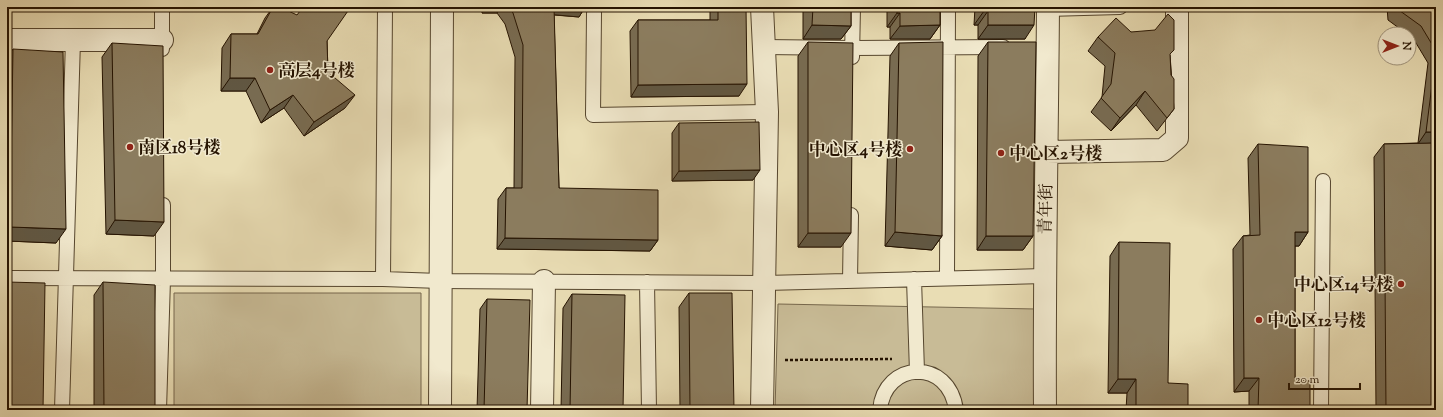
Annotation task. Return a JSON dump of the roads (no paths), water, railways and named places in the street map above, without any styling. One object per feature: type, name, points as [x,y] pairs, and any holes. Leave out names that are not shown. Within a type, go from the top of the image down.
[{"type":"street","points":[[440,410],[442,7]]},
{"type":"street","points":[[762,7],[767,112],[762,410]]},
{"type":"street","points":[[1047,152],[1163,150],[1177,138],[1178,7]]},
{"type":"street","name":"青年街","points":[[1045,410],[1044,276],[1047,152],[1039,47],[1048,8]]},
{"type":"street","points":[[7,40],[162,40]]},
{"type":"street","points":[[542,410],[544,281]]},
{"type":"lane","points":[[162,7],[162,64]]},
{"type":"lane","points":[[383,279],[385,7]]},
{"type":"lane","points":[[852,72],[853,7]]},
{"type":"lane","points":[[947,278],[948,7]]},
{"type":"lane","points":[[1048,8],[1120,7]]},
{"type":"lane","points":[[594,13],[593,115],[767,112]]},
{"type":"lane","points":[[62,410],[73,40]]},
{"type":"lane","points":[[764,47],[1016,47]]},
{"type":"lane","points":[[1321,410],[1323,181]]},
{"type":"lane","points":[[159,410],[163,279],[163,191]]},
{"type":"lane","points":[[850,281],[851,203]]},
{"type":"lane","points":[[7,278],[383,279],[440,281],[764,283],[1044,276]]},
{"type":"lane","points":[[914,279],[916,365]]},
{"type":"lane","points":[[647,282],[648,410]]},
{"type":"lane","points":[[880,410],[881,401],[886,389],[894,380],[905,374],[916,365]]},
{"type":"lane","points":[[916,365],[940,379],[949,387],[954,399],[956,410]]},
{"type":"place","name":"高层4号楼","points":[[270,70]]},
{"type":"place","name":"南区18号楼","points":[[130,147]]},
{"type":"place","name":"中心区4号楼","points":[[910,149]]},
{"type":"place","name":"中心区2号楼","points":[[1001,153]]},
{"type":"place","name":"中心区14号楼","points":[[1401,284]]},
{"type":"place","name":"中心区12号楼","points":[[1259,320]]}]
